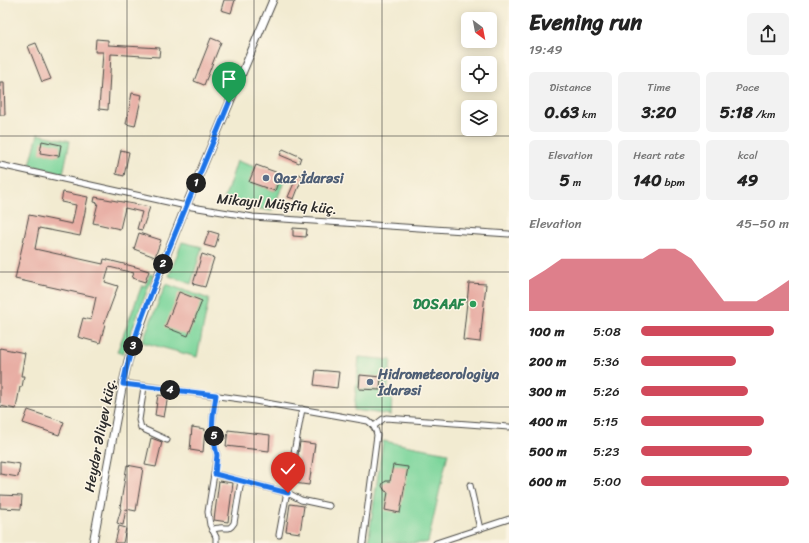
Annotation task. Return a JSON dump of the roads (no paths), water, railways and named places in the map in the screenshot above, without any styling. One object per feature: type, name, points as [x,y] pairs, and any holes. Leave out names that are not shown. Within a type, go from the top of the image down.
[{"type":"main road","name":"Heydər Əliyev küç.","points":[[93,543],[123,384],[136,337],[186,206],[273,0]]},
{"type":"street","name":"Mikayıl Müşfiq küç.","points":[[0,165],[186,206],[265,218],[509,234]]},
{"type":"street","points":[[123,384],[216,395],[364,419],[368,421],[374,426],[377,435],[363,543]]},
{"type":"street","points":[[144,387],[139,420],[141,428],[167,440]]},
{"type":"street","points":[[216,395],[212,432],[217,455],[208,512],[210,525],[216,537],[216,543]]},
{"type":"street","points":[[279,535],[302,409]]},
{"type":"street","points":[[374,426],[386,418],[509,427]]},
{"type":"street","points":[[215,474],[286,492],[301,500],[329,506]]},
{"type":"street","points":[[212,530],[218,528],[228,529],[232,527],[241,481]]},
{"type":"street","points":[[470,485],[480,529]]},
{"type":"street","points":[[436,543],[509,519]]},
{"type":"place","name":"Qaz İdarəsi","points":[[266,178]]},
{"type":"place","name":"DOSAAF","points":[[473,304]]},
{"type":"place","name":"Hidrometeorologiya İdarəsi","points":[[370,382]]}]
